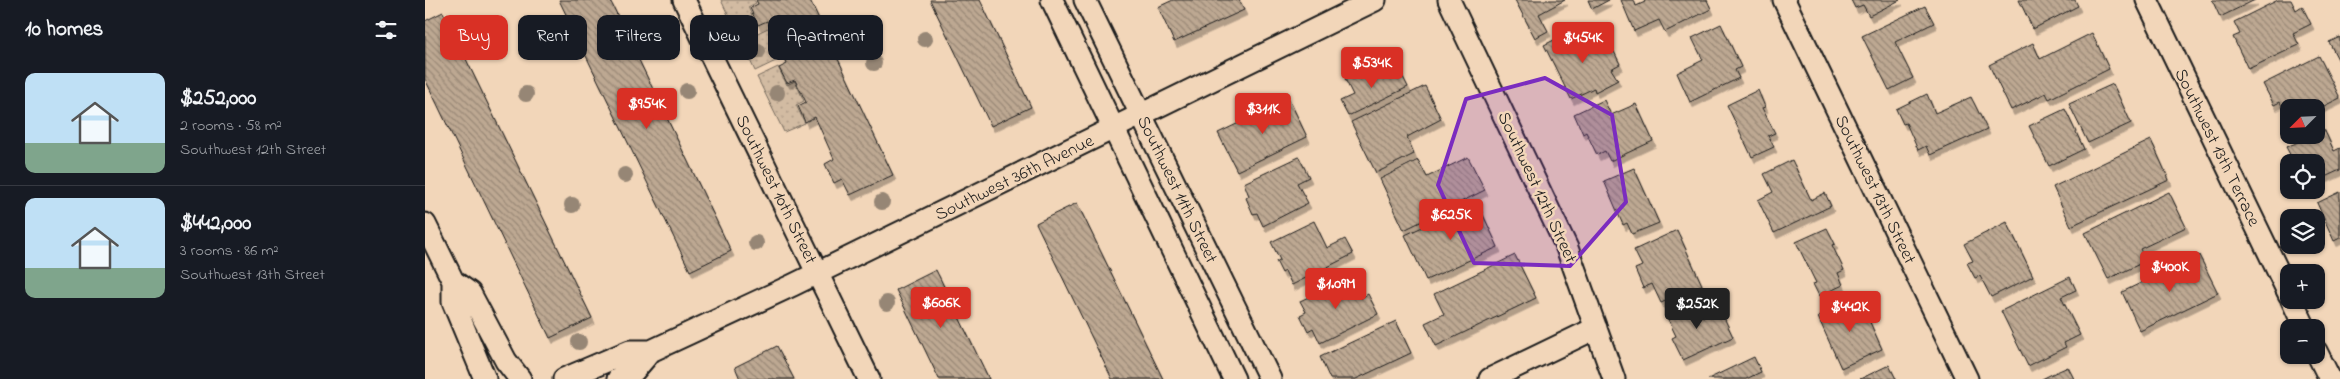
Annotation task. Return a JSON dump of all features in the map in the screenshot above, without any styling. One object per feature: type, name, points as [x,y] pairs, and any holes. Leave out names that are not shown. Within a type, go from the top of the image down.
[{"type":"street","name":"Southwest 10th Street","points":[[684,0],[869,379]]},
{"type":"street","name":"Southwest 11th Street","points":[[1053,0],[1234,379]]},
{"type":"street","name":"Southwest 11th Street","points":[[1085,0],[1270,379]]},
{"type":"street","name":"Southwest 36th Avenue","points":[[618,379],[633,372],[651,351],[818,272],[1375,0]]},
{"type":"street","name":"Southwest 12th Street","points":[[1449,0],[1567,248],[1614,379]]},
{"type":"street","name":"Southwest 13th Street","points":[[1785,0],[1967,379]]},
{"type":"street","name":"Southwest 13th Terrace","points":[[2147,0],[2280,275]]},
{"type":"street","points":[[425,224],[453,281],[453,302],[485,379]]},
{"type":"street","points":[[453,281],[470,293],[506,360],[520,379]]},
{"type":"street","points":[[1490,379],[1596,328]]},
{"type":"street","name":"Southwest 36th Avenue","points":[[563,379],[630,351],[651,351]]},
{"type":"street","points":[[2322,364],[2330,379]]},
{"type":"highlighted area","points":[[1545,78],[1612,115],[1626,202],[1570,266],[1474,263],[1438,185],[1466,99]]},
{"type":"shaded area","points":[[721,0],[754,0],[756,3],[748,7],[752,15],[728,15]]},
{"type":"shaded area","points":[[768,28],[768,60],[778,60],[755,71],[750,60],[758,60],[758,33]]},
{"type":"shaded area","points":[[778,67],[787,85],[795,81],[804,101],[796,105],[805,123],[784,132],[757,77]]},
{"type":"building","points":[[559,0],[610,0],[617,15],[597,15],[597,60],[639,60],[731,251],[690,271],[587,58],[587,15],[566,15]]},
{"type":"building","points":[[756,0],[810,0],[817,15],[768,15],[768,23],[767,21],[758,25],[758,15],[753,15],[750,8],[758,4]]},
{"type":"building","points":[[930,0],[980,0],[1031,107],[991,126]]},
{"type":"building","points":[[1173,0],[1239,0],[1244,10],[1174,42],[1158,7]]},
{"type":"building","points":[[1515,0],[1565,0],[1539,14],[1548,31],[1535,38]]},
{"type":"building","points":[[1588,0],[1609,0],[1592,9]]},
{"type":"building","points":[[1621,0],[1634,0],[1636,6],[1645,2],[1644,0],[1707,0],[1711,9],[1665,32],[1659,20],[1634,31]]},
{"type":"building","points":[[1851,0],[1900,0],[1869,16],[1863,5],[1855,8]]},
{"type":"building","points":[[2019,0],[2075,0],[2078,6],[2033,29]]},
{"type":"building","points":[[2212,0],[2255,0],[2220,17]]},
{"type":"building","points":[[2278,0],[2291,0],[2296,10],[2302,6],[2311,24],[2293,33],[2299,45],[2248,69],[2233,37],[2240,34],[2234,22]]},
{"type":"building","points":[[1925,6],[1934,23],[1895,42],[1913,78],[1889,90],[1862,36]]},
{"type":"building","points":[[443,12],[444,15],[440,15],[440,60],[466,60],[592,318],[550,338],[425,79],[425,21]]},
{"type":"building","points":[[1721,24],[1741,67],[1735,70],[1739,78],[1690,102],[1677,73],[1703,60],[1692,38]]},
{"type":"building","points":[[1572,31],[1580,48],[1606,35],[1620,64],[1611,69],[1618,80],[1595,92],[1594,88],[1571,99],[1544,45]]},
{"type":"building","points":[[2092,33],[2109,69],[2049,99],[2046,93],[2011,110],[1989,65],[2033,43],[2040,59]]},
{"type":"building","points":[[2340,37],[2340,63],[2329,42]]},
{"type":"building","points":[[2319,56],[2340,98],[2325,106],[2325,99],[2280,99],[2280,102],[2274,105],[2263,84]]},
{"type":"building","points":[[785,60],[838,60],[893,175],[850,195],[842,179],[834,183],[825,164],[834,159],[815,117],[805,122],[798,106],[806,102],[795,80],[787,83],[779,68],[787,64]]},
{"type":"building","points":[[1398,67],[1408,87],[1348,116],[1340,101],[1353,95],[1345,79],[1366,69],[1371,80]]},
{"type":"building","points":[[2113,84],[2131,123],[2088,143],[2069,104]]},
{"type":"building","points":[[1425,86],[1441,119],[1407,137],[1414,154],[1376,173],[1351,122]]},
{"type":"building","points":[[1758,90],[1765,107],[1762,108],[1775,133],[1768,136],[1774,147],[1752,157],[1727,105]]},
{"type":"building","points":[[1927,94],[1935,113],[1971,97],[1987,129],[1930,155],[1926,146],[1918,150],[1906,123],[1903,124],[1896,109]]},
{"type":"building","points":[[1289,99],[1307,137],[1237,171],[1218,133]]},
{"type":"building","points":[[1604,100],[1611,115],[1636,104],[1653,141],[1610,161],[1605,151],[1597,155],[1586,132],[1583,134],[1574,114]]},
{"type":"building","points":[[2065,109],[2084,149],[2049,166],[2029,126]]},
{"type":"building","points":[[2325,131],[2334,151],[2340,148],[2340,170],[2325,177],[2325,154],[2290,154],[2286,147],[2294,144],[2325,144]]},
{"type":"building","points":[[2151,140],[2169,180],[2071,226],[2053,187]]},
{"type":"building","points":[[1299,157],[1309,177],[1297,183],[1308,203],[1263,226],[1257,213],[1253,214],[1246,198],[1249,196],[1244,183]]},
{"type":"building","points":[[1468,157],[1485,190],[1404,230],[1380,179],[1418,160],[1427,177]]},
{"type":"building","points":[[1792,160],[1811,200],[1825,193],[1831,206],[1774,233],[1758,200],[1773,192],[1764,174]]},
{"type":"building","points":[[1634,168],[1659,223],[1632,234],[1627,223],[1623,225],[1604,181]]},
{"type":"building","points":[[2169,192],[2186,227],[2140,249],[2146,261],[2108,279],[2085,233]]},
{"type":"building","points":[[2340,192],[2340,238],[2334,241],[2325,221],[2325,209],[2320,209],[2317,203]]},
{"type":"building","points":[[1477,202],[1498,247],[1426,280],[1405,235]]},
{"type":"building","points":[[1077,203],[1163,379],[1112,379],[1036,223]]},
{"type":"building","points":[[1314,221],[1327,248],[1345,239],[1353,254],[1292,285],[1285,271],[1282,273],[1276,261],[1280,260],[1271,242]]},
{"type":"building","points":[[2007,222],[2033,276],[1991,297],[1980,276],[1975,278],[1967,263],[1973,261],[1964,244]]},
{"type":"building","points":[[1827,228],[1835,244],[1832,245],[1844,270],[1838,273],[1843,285],[1819,296],[1813,284],[1816,283],[1796,242]]},
{"type":"building","points":[[1677,230],[1702,285],[1661,303],[1652,284],[1643,288],[1635,269],[1642,266],[1634,250]]},
{"type":"building","points":[[1515,255],[1536,298],[1436,346],[1425,323],[1444,314],[1434,294]]},
{"type":"building","points":[[2199,255],[2218,293],[2140,331],[2122,292]]},
{"type":"building","points":[[936,270],[989,379],[939,379],[896,290]]},
{"type":"building","points":[[1351,277],[1361,298],[1368,294],[1378,314],[1320,343],[1313,328],[1308,331],[1300,315],[1306,312],[1300,301]]},
{"type":"building","points":[[2070,277],[2076,290],[2061,297],[2080,335],[2064,343],[2066,347],[2028,366],[2001,311]]},
{"type":"building","points":[[1859,298],[1882,349],[1841,368],[1818,317]]},
{"type":"building","points":[[1695,301],[1703,317],[1720,309],[1733,337],[1683,360],[1672,338],[1676,336],[1666,315]]},
{"type":"building","points":[[1396,321],[1411,353],[1356,379],[1330,379],[1320,357]]},
{"type":"building","points":[[777,346],[794,379],[740,379],[735,367]]},
{"type":"building","points":[[1754,357],[1761,372],[1746,379],[1708,379]]},
{"type":"building","points":[[1889,365],[1896,379],[1860,379]]},
{"type":"building","points":[[2068,367],[2074,379],[2042,379],[2052,374]]}]
